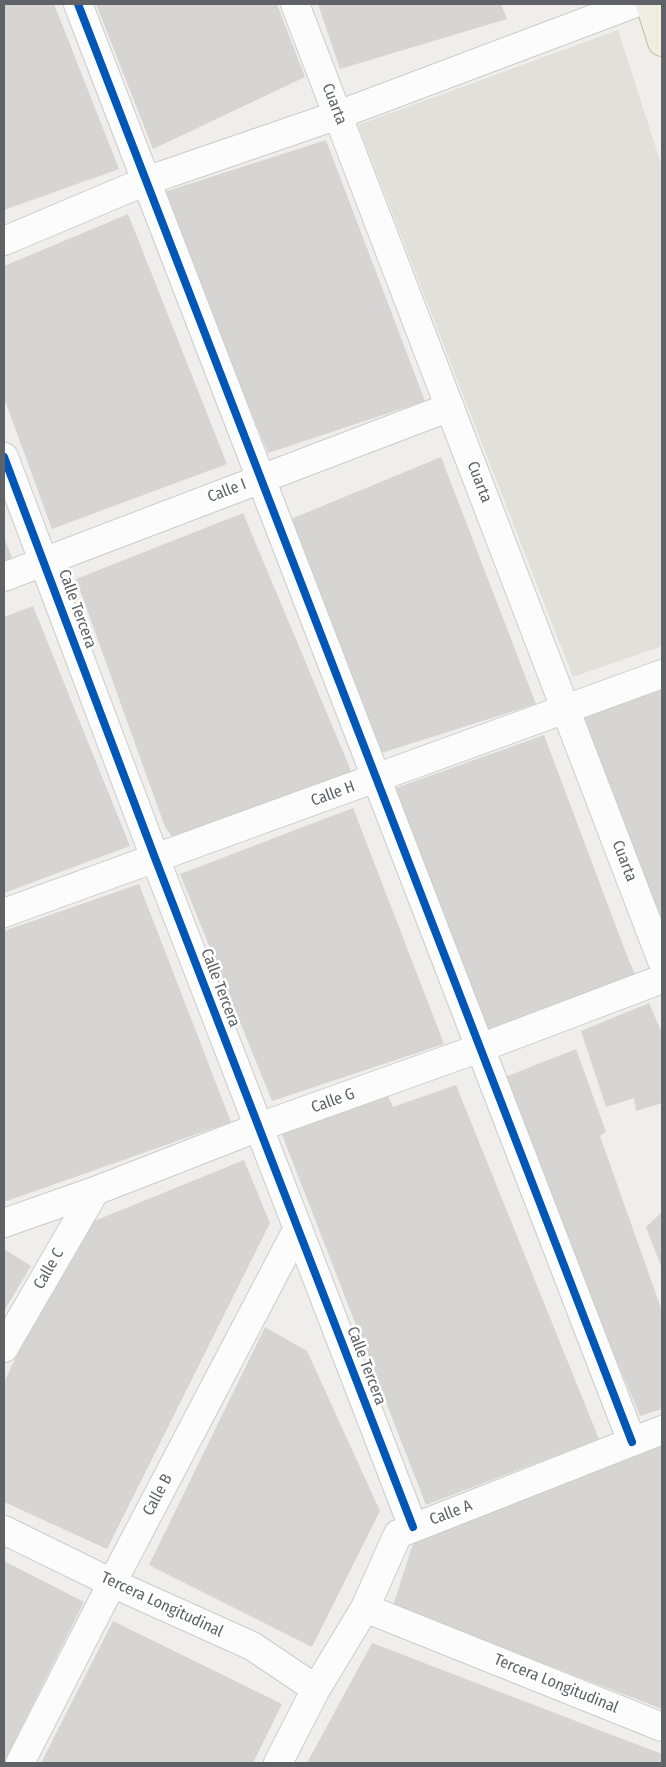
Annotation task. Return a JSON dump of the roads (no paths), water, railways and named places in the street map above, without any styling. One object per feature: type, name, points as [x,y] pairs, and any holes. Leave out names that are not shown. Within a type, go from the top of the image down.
[{"type":"highway","points":[[650,4],[662,42]]},
{"type":"street","points":[[78,4],[632,1442]]},
{"type":"street","name":"Cuarta","points":[[295,4],[662,961]]},
{"type":"street","points":[[4,240],[146,181],[338,115],[633,4]]},
{"type":"street","name":"Calle I","points":[[4,577],[450,407]]},
{"type":"street","name":"Calle Tercera","points":[[4,457],[155,858],[413,1527]]},
{"type":"street","name":"Calle H","points":[[4,913],[662,674]]},
{"type":"street","name":"Calle G","points":[[4,1223],[95,1191],[259,1127],[480,1048],[662,979]]},
{"type":"street","name":"Calle C","points":[[4,1348],[95,1191]]},
{"type":"street","name":"Calle B","points":[[20,1763],[298,1228]]},
{"type":"street","name":"Calle A","points":[[278,1763],[316,1689],[365,1608],[398,1534],[662,1430]]},
{"type":"street","name":"Tercera Longitudinal","points":[[4,1530],[112,1583],[252,1646],[316,1689]]},
{"type":"street","name":"Tercera Longitudinal","points":[[365,1608],[662,1727]]}]
